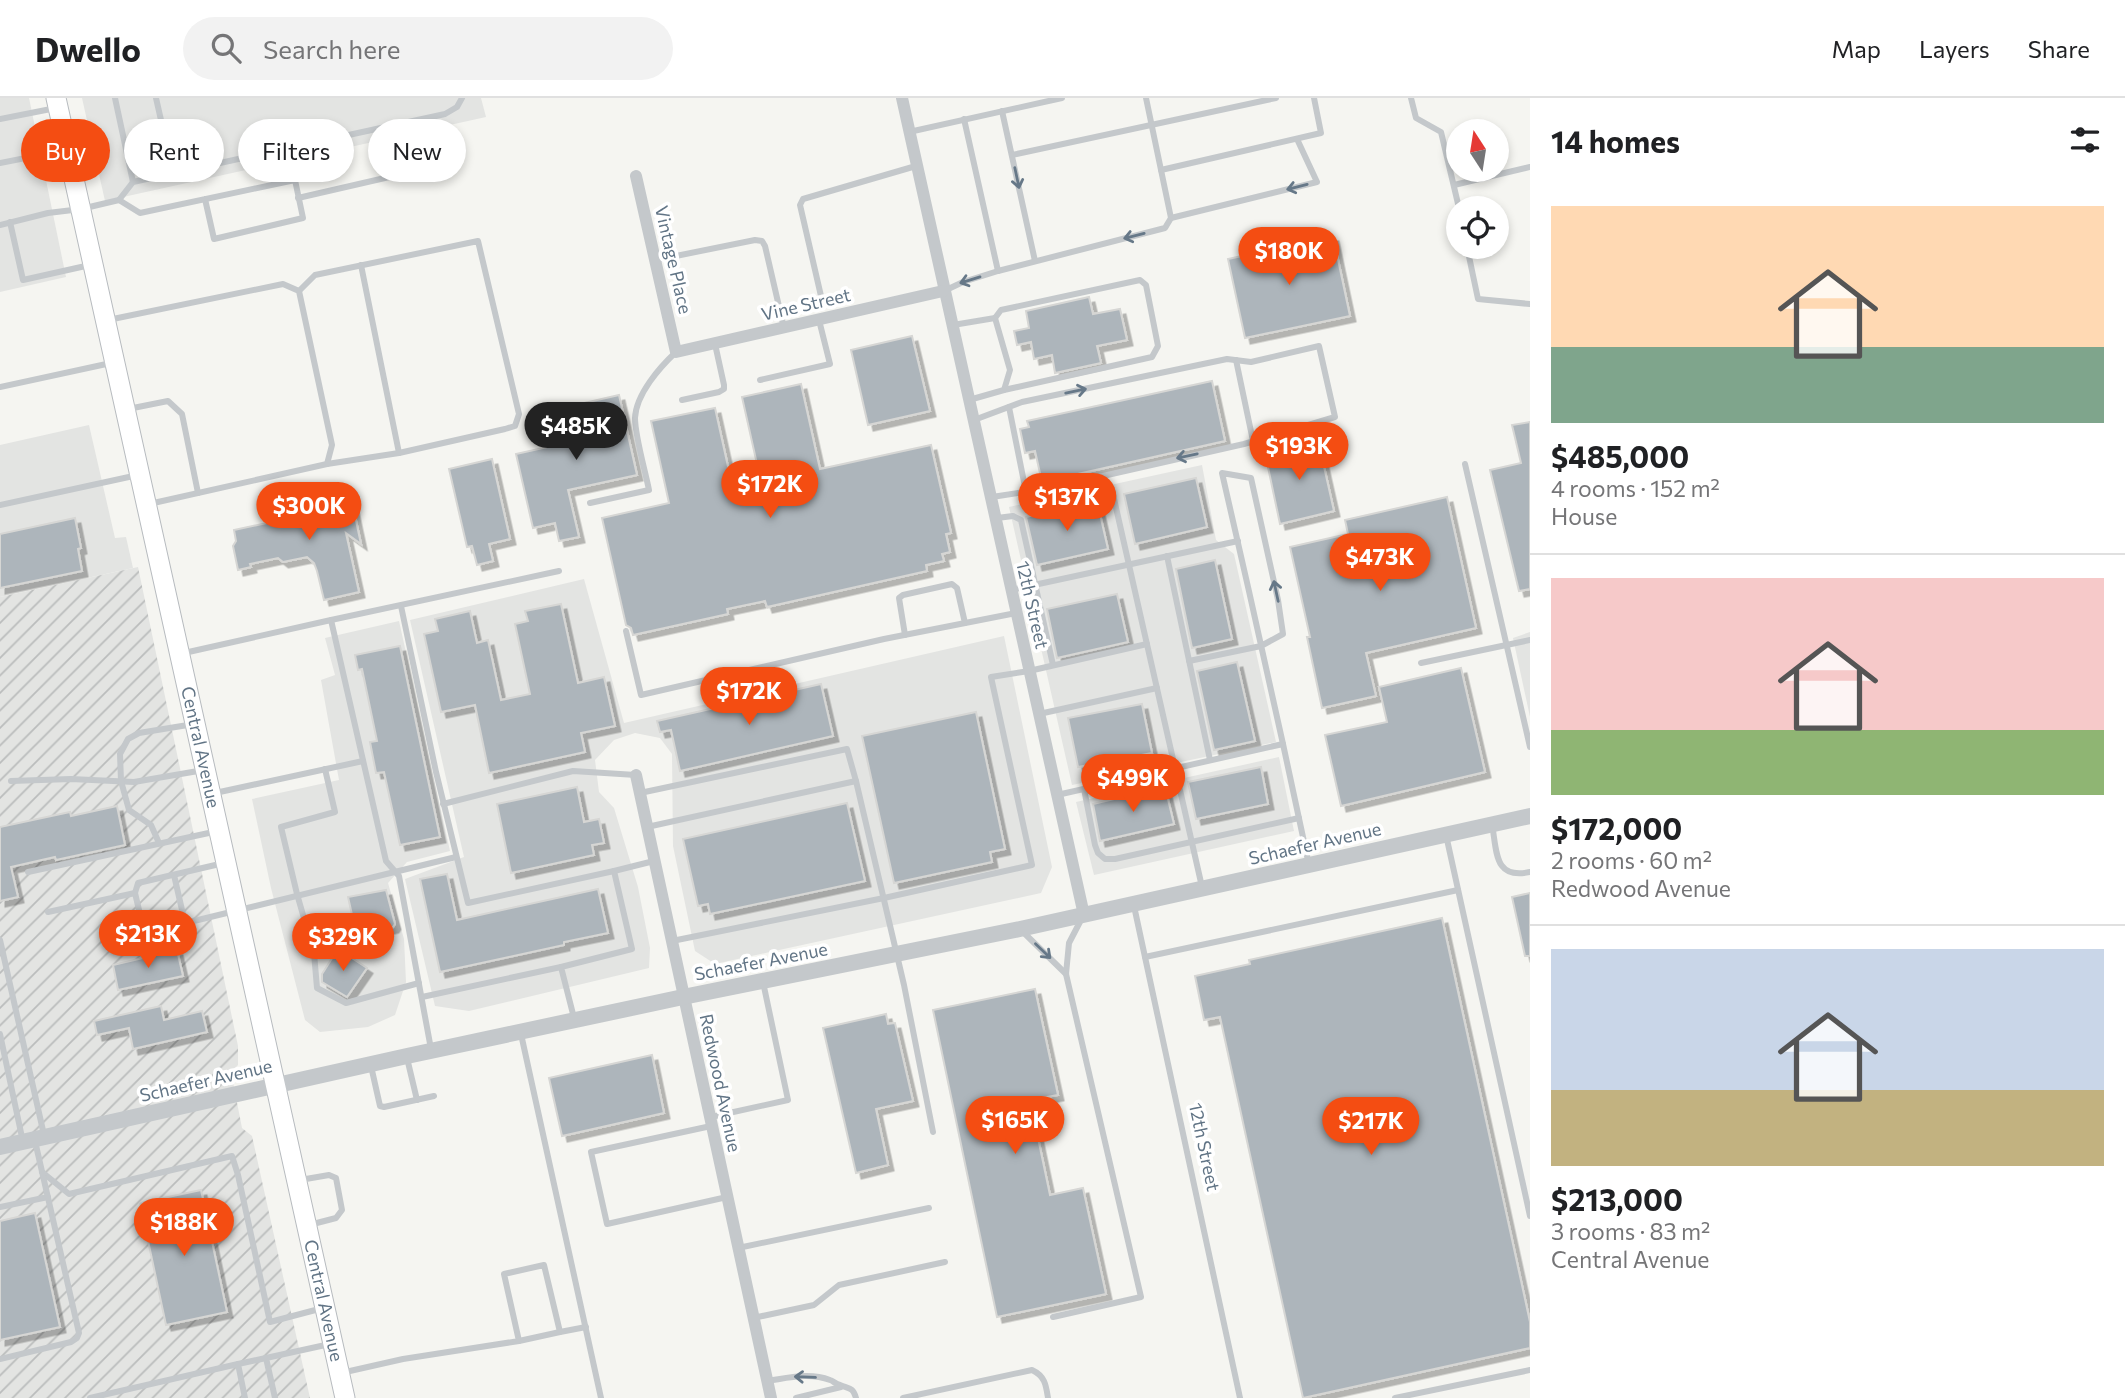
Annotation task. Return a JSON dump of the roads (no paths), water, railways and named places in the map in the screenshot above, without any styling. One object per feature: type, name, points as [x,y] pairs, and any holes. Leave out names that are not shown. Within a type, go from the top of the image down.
[{"type":"main road","name":"Central Avenue","points":[[76,182],[345,1398]]},
{"type":"street","name":"12th Street","points":[[902,98],[1084,915]]},
{"type":"street","name":"Vintage Place","points":[[636,176],[676,352]]},
{"type":"street","name":"Vine Street","points":[[676,352],[943,291]]},
{"type":"street","name":"Redwood Avenue","points":[[636,775],[771,1398]]},
{"type":"street","name":"Schaefer Avenue","points":[[0,1147],[407,1056],[1020,929],[1530,816]]},
{"type":"lane","points":[[115,98],[124,138]]},
{"type":"lane","points":[[156,98],[161,119]]},
{"type":"lane","points":[[224,162],[444,114],[457,107],[462,98]]},
{"type":"lane","points":[[909,132],[1062,98]]},
{"type":"lane","points":[[943,291],[998,271],[1165,228],[1171,218],[1146,98]]},
{"type":"lane","points":[[1012,155],[1276,98]]},
{"type":"lane","points":[[1161,170],[1321,133],[1314,98]]},
{"type":"lane","points":[[1411,98],[1416,118],[1441,132],[1456,196]]},
{"type":"lane","points":[[0,119],[57,103]]},
{"type":"lane","points":[[1002,111],[1035,261]]},
{"type":"lane","points":[[964,119],[998,271]]},
{"type":"lane","points":[[1171,218],[1317,182],[1297,139]]},
{"type":"lane","points":[[0,163],[21,159]]},
{"type":"lane","points":[[821,296],[800,205],[803,199],[916,166]]},
{"type":"lane","points":[[1454,185],[1530,167]]},
{"type":"lane","points":[[118,200],[140,213],[205,199],[295,180],[303,218],[214,239],[205,199]]},
{"type":"lane","points":[[0,225],[118,200],[133,182]]},
{"type":"lane","points":[[298,198],[368,182]]},
{"type":"lane","points":[[9,222],[23,280],[93,264]]},
{"type":"lane","points":[[654,261],[755,240],[762,241],[784,328]]},
{"type":"lane","points":[[147,504],[327,464],[399,453],[515,426],[519,414],[478,241],[315,275],[299,290]]},
{"type":"lane","points":[[1470,259],[1478,299],[1530,304]]},
{"type":"lane","points":[[360,265],[399,453]]},
{"type":"lane","points":[[951,325],[995,318],[1001,310],[1140,280],[1146,285],[1158,346],[1152,357],[968,400]]},
{"type":"lane","points":[[106,321],[283,284],[299,290]]},
{"type":"lane","points":[[299,290],[332,445],[327,464]]},
{"type":"lane","points":[[995,318],[1010,370],[1004,390]]},
{"type":"lane","points":[[760,380],[830,364],[819,320]]},
{"type":"lane","points":[[682,400],[723,389],[715,344]]},
{"type":"lane","points":[[973,421],[1022,402],[1227,359],[1251,362],[1319,346],[1335,417],[1253,441],[1027,492],[990,497]]},
{"type":"lane","points":[[590,503],[649,490],[635,420],[637,407],[657,370],[676,352]]},
{"type":"lane","points":[[1236,360],[1253,441]]},
{"type":"lane","points":[[0,387],[115,362]]},
{"type":"lane","points":[[126,410],[168,401],[182,414],[198,493]]},
{"type":"lane","points":[[1009,407],[1027,492]]},
{"type":"lane","points":[[1465,464],[1530,747]]},
{"type":"lane","points":[[1189,661],[1261,646],[1283,634],[1251,478],[1223,473],[1261,646],[1283,744],[1299,818],[1310,865]]},
{"type":"lane","points":[[0,505],[140,475]]},
{"type":"lane","points":[[1112,490],[1202,889]]},
{"type":"lane","points":[[995,519],[1013,516],[1021,520],[1054,665]]},
{"type":"lane","points":[[1011,590],[1238,541]]},
{"type":"lane","points":[[1167,556],[1210,760]]},
{"type":"lane","points":[[180,654],[559,571]]},
{"type":"lane","points":[[905,635],[899,598],[952,584],[957,588],[965,623]]},
{"type":"lane","points":[[401,606],[443,804],[468,903],[654,861]]},
{"type":"lane","points":[[626,631],[641,695],[905,635],[1016,613]]},
{"type":"lane","points":[[331,620],[386,860],[399,876],[432,1051]]},
{"type":"lane","points":[[1421,663],[1530,640]]},
{"type":"lane","points":[[671,942],[1032,865],[991,677],[1147,644]]},
{"type":"lane","points":[[1039,715],[1157,688]]},
{"type":"lane","points":[[159,844],[151,825],[129,810],[121,781],[120,754],[128,739],[139,733],[196,723]]},
{"type":"lane","points":[[1057,795],[1283,744]]},
{"type":"lane","points":[[640,793],[847,749],[884,898],[933,1132]]},
{"type":"lane","points":[[211,794],[363,761]]},
{"type":"lane","points":[[11,781],[71,779],[134,782],[206,769]]},
{"type":"lane","points":[[325,769],[335,813],[281,827],[314,953],[317,988],[346,1003],[419,983]]},
{"type":"lane","points":[[443,804],[573,771],[636,775]]},
{"type":"lane","points":[[647,827],[856,781]]},
{"type":"lane","points":[[1084,789],[1095,845],[1098,853],[1105,859],[1299,818]]},
{"type":"lane","points":[[1492,824],[1502,867],[1508,873],[1530,872]]},
{"type":"lane","points":[[27,872],[219,830]]},
{"type":"lane","points":[[1446,835],[1530,1216]]},
{"type":"lane","points":[[227,863],[138,883],[135,893],[143,927],[149,930],[186,923],[456,857]]},
{"type":"lane","points":[[422,997],[632,949],[614,871]]},
{"type":"lane","points":[[174,875],[186,923]]},
{"type":"lane","points":[[1145,957],[1458,890]]},
{"type":"lane","points":[[48,912],[135,893]]},
{"type":"lane","name":"12th Street","points":[[1134,904],[1240,1398]]},
{"type":"lane","points":[[1053,1317],[1141,1297],[1066,974],[1069,943],[1084,915]]},
{"type":"lane","points":[[1020,929],[1066,974]]},
{"type":"lane","points":[[0,940],[34,1139],[79,1333],[75,1341],[0,1359]]},
{"type":"lane","points":[[561,967],[575,1021]]},
{"type":"lane","points":[[727,1197],[607,1224],[591,1152],[788,1100],[762,981]]},
{"type":"lane","points":[[521,1032],[601,1398]]},
{"type":"lane","points":[[0,1034],[34,1139]]},
{"type":"lane","points":[[407,1056],[416,1100]]},
{"type":"lane","points":[[371,1064],[380,1106],[434,1096]]},
{"type":"lane","points":[[42,1172],[69,1194],[232,1156],[270,1322],[325,1308]]},
{"type":"lane","points":[[297,1181],[329,1175],[336,1178],[342,1210],[336,1218],[307,1225]]},
{"type":"lane","points":[[0,1207],[48,1197]]},
{"type":"lane","points":[[738,1248],[929,1208]]},
{"type":"lane","points":[[753,1318],[814,1306],[839,1285],[945,1262]]},
{"type":"lane","points":[[519,1341],[504,1273],[544,1265],[561,1332]]},
{"type":"lane","points":[[339,1373],[586,1327]]},
{"type":"lane","points":[[90,1398],[333,1343]]},
{"type":"lane","points":[[266,1358],[275,1398]]},
{"type":"lane","points":[[238,1364],[245,1398]]},
{"type":"lane","points":[[903,1398],[1032,1370],[1040,1374],[1045,1381],[1048,1398]]},
{"type":"lane","points":[[1395,1398],[1530,1370]]},
{"type":"lane","points":[[767,1381],[799,1376],[830,1380],[853,1390],[856,1398]]},
{"type":"lane","points":[[796,1398],[841,1387]]}]
